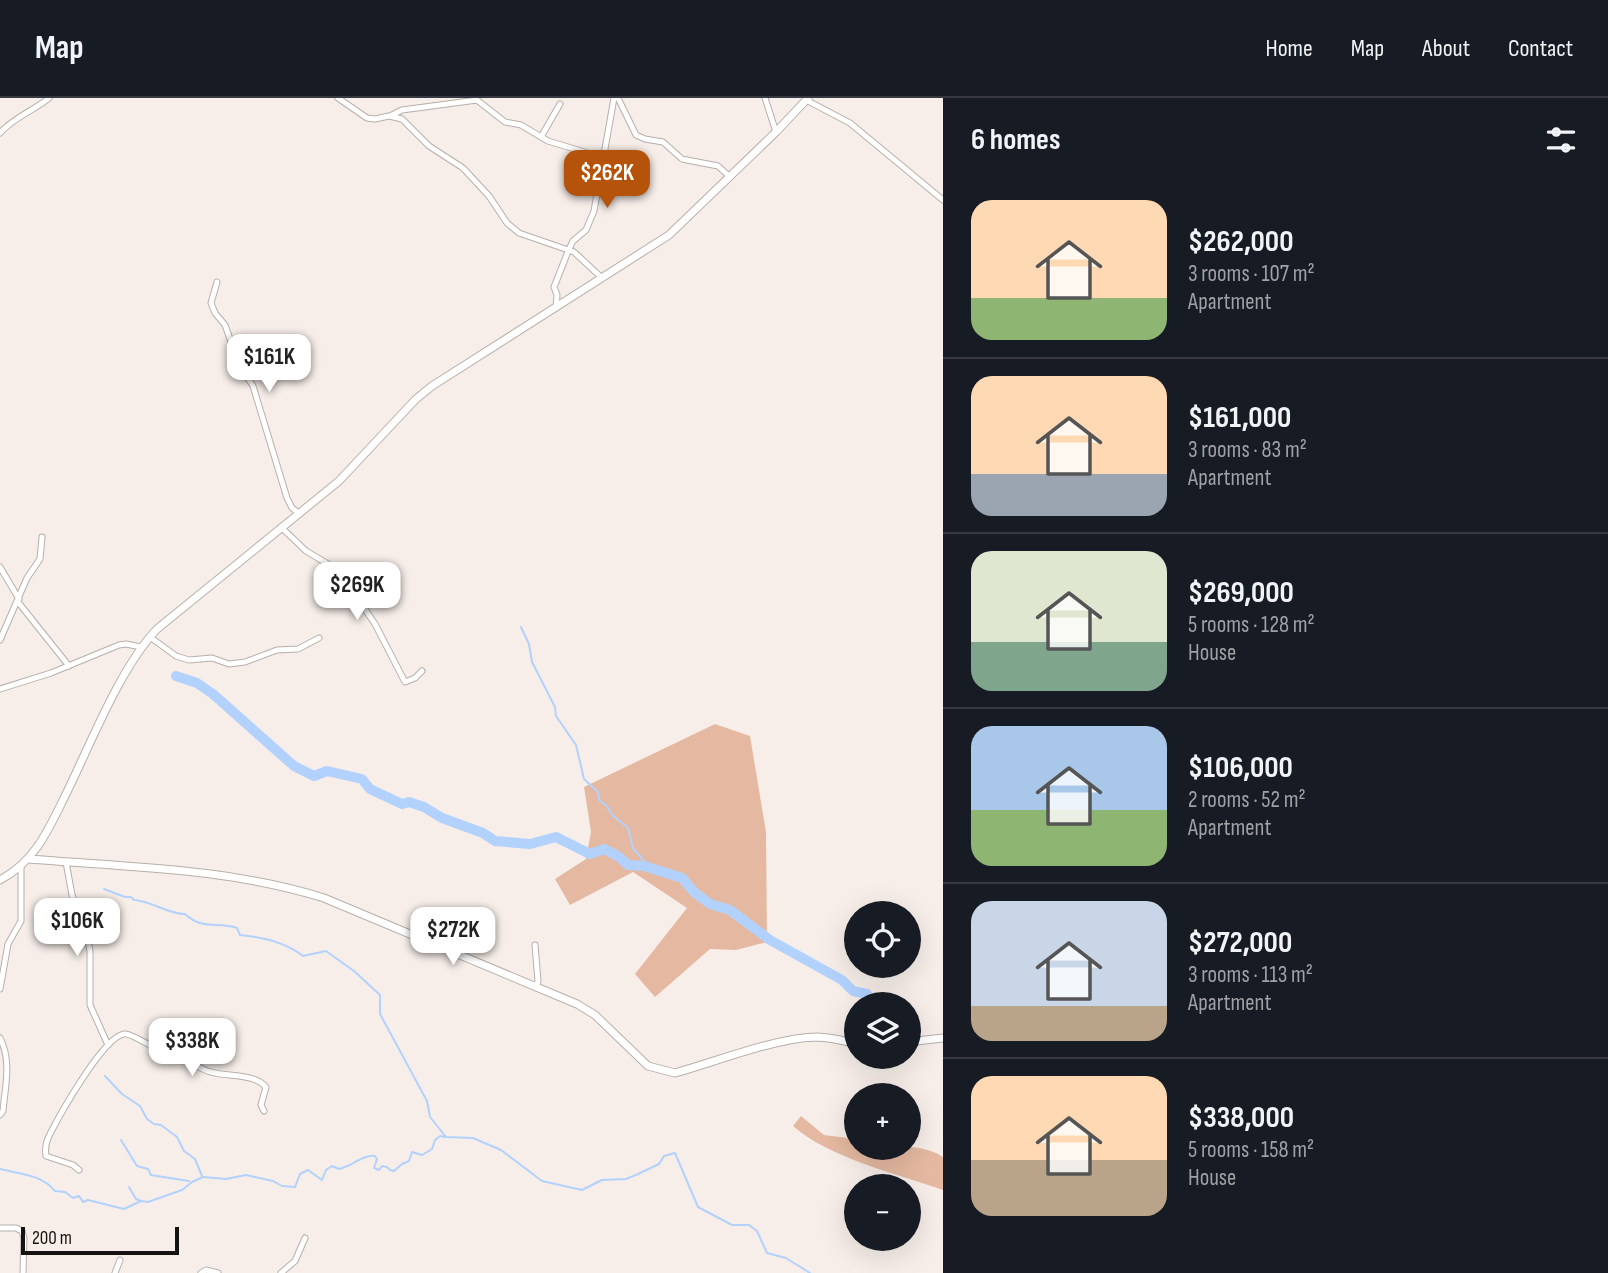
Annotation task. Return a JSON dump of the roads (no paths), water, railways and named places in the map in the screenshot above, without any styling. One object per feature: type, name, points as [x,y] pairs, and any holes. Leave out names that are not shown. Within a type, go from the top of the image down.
[{"type":"street","points":[[0,134],[10,123],[49,98]]},
{"type":"street","points":[[338,98],[367,118],[375,119],[402,110],[477,100],[505,122],[515,122],[541,138],[604,158]]},
{"type":"street","points":[[556,308],[557,295],[554,287],[569,249],[589,225],[616,98]]},
{"type":"street","points":[[616,98],[636,135],[666,143],[682,159],[718,166],[729,176]]},
{"type":"street","points":[[765,98],[776,132]]},
{"type":"street","points":[[0,880],[22,867],[51,824],[141,647],[150,637],[339,481],[416,399],[449,375],[668,235],[807,99],[850,123],[943,201]]},
{"type":"street","points":[[541,138],[560,104]]},
{"type":"street","points":[[389,116],[402,119],[429,146],[463,168],[489,196],[512,228],[528,237],[569,249],[602,278]]},
{"type":"street","points":[[217,282],[211,300],[215,313],[225,325],[235,357],[253,386],[287,498],[292,508],[300,514]]},
{"type":"street","points":[[282,528],[306,551],[328,564],[336,584],[358,599],[375,624],[401,677],[409,682],[422,671]]},
{"type":"street","points":[[0,640],[27,579],[40,559],[42,537]]},
{"type":"street","points":[[0,567],[18,601],[69,666]]},
{"type":"street","points":[[150,637],[176,656],[189,660],[212,658],[229,664],[244,662],[277,650],[298,649],[319,638]]},
{"type":"street","points":[[0,690],[119,645],[132,644],[141,647]]},
{"type":"street","points":[[29,859],[138,866],[288,887],[342,904],[577,1004],[595,1015],[640,1059],[660,1070],[675,1073],[779,1043],[815,1037],[844,1041]]},
{"type":"street","points":[[66,862],[72,895],[85,927],[90,951],[90,1005],[108,1045]]},
{"type":"street","points":[[0,989],[8,944],[21,921],[22,867]]},
{"type":"street","points":[[535,945],[538,981],[536,988]]},
{"type":"street","points":[[79,1170],[73,1165],[46,1156],[48,1137],[75,1089],[108,1045],[121,1034],[127,1034],[175,1059],[208,1072],[263,1083],[266,1087],[261,1105],[264,1111]]},
{"type":"street","points":[[0,1038],[7,1058],[3,1111],[0,1115]]},
{"type":"street","points":[[921,1041],[943,1038]]},
{"type":"street","points":[[0,1228],[16,1228],[22,1231],[23,1273]]},
{"type":"street","points":[[282,1273],[295,1261],[305,1238]]},
{"type":"street","points":[[115,1273],[120,1260]]},
{"type":"street","points":[[201,1273],[206,1270],[218,1273]]},
{"type":"waterway","points":[[521,627],[529,644],[532,662],[555,707],[556,716],[576,745],[584,779],[598,792],[599,800],[607,806],[612,815],[628,828],[633,848],[649,867]]},
{"type":"waterway","points":[[176,676],[197,683],[213,694],[294,766],[314,776],[327,771],[362,779],[370,789],[402,804],[409,802],[424,807],[442,818],[483,833],[495,841],[530,844],[556,837],[590,854],[604,849],[628,865],[644,866],[682,878],[695,893],[710,904],[730,910],[770,940],[842,980],[858,992]]},
{"type":"waterway","points":[[104,889],[185,914],[204,924],[237,928],[240,935],[273,941],[303,956],[326,951],[354,971],[380,995],[380,1014],[427,1101],[430,1117],[446,1137],[473,1138],[501,1150],[542,1181],[582,1190],[602,1180],[626,1179],[659,1164],[664,1156],[675,1153],[698,1207],[732,1225],[749,1225],[757,1231],[767,1253],[786,1258],[810,1273]]},
{"type":"waterway","points":[[105,1076],[122,1094],[140,1106],[147,1119],[177,1137],[184,1151],[195,1159],[202,1176]]},
{"type":"waterway","points":[[0,1169],[36,1178],[55,1191],[65,1192],[73,1198],[79,1196],[83,1202],[88,1200],[124,1209],[141,1201],[148,1202],[182,1190],[203,1177],[226,1179],[246,1175],[273,1181],[282,1186],[295,1187],[300,1174],[308,1170],[322,1180],[326,1170],[332,1166],[339,1169],[371,1156],[377,1159],[374,1168],[379,1170],[382,1166],[394,1171],[409,1161],[412,1152],[422,1155],[432,1149],[435,1140],[440,1136],[445,1137]]},
{"type":"waterway","points":[[121,1140],[137,1166],[148,1169],[151,1175],[189,1181]]},
{"type":"waterway","points":[[129,1187],[136,1199],[141,1201]]}]
